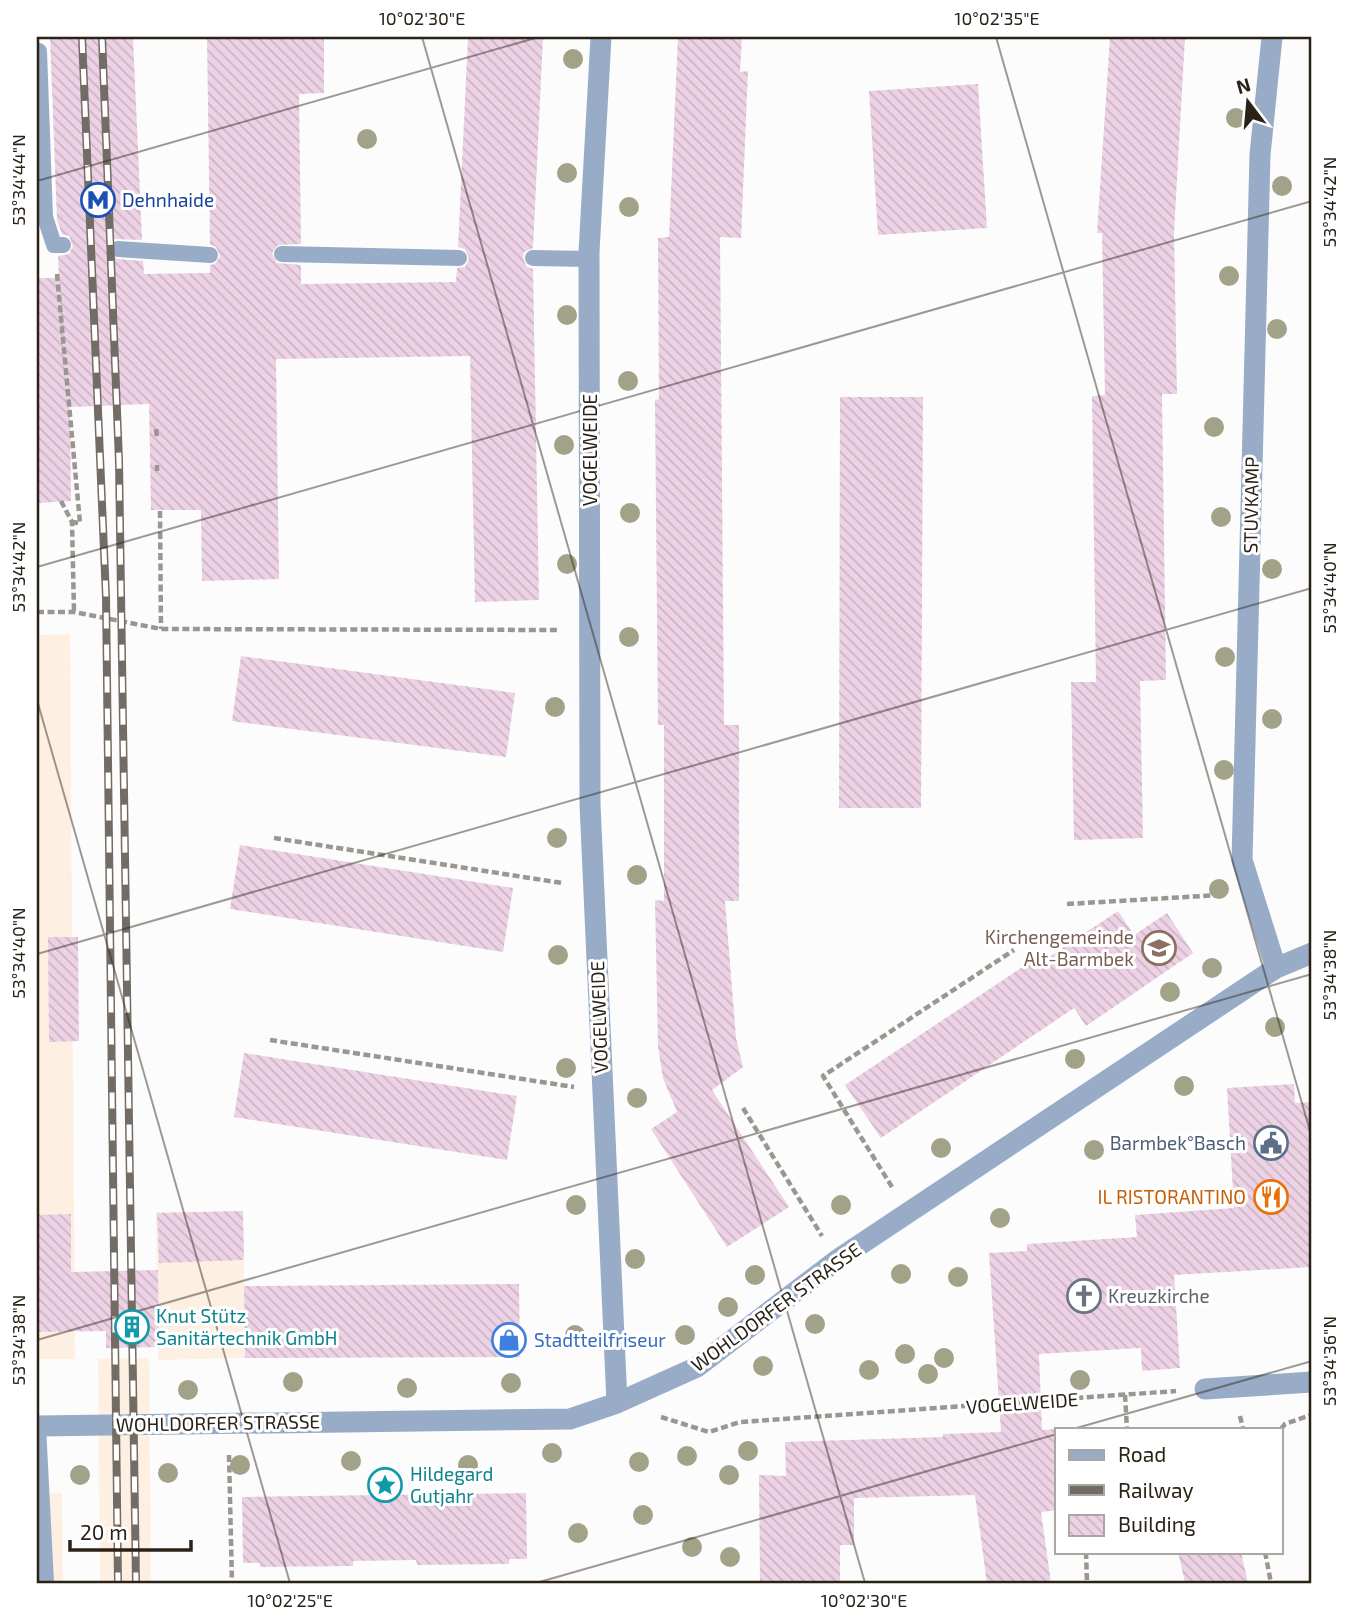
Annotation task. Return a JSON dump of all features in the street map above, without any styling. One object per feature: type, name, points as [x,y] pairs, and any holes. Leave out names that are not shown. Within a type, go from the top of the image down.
[{"type":"street","name":"VOGELWEIDE","points":[[601,37],[589,259],[590,630],[594,888],[617,1403]]},
{"type":"street","name":"STUVKAMP","points":[[1272,37],[1260,155],[1242,860],[1276,968]]},
{"type":"street","name":"WOHLDORFER STRASSE","points":[[37,1426],[570,1419],[617,1403],[697,1367],[837,1260],[910,1214],[1276,968],[1312,953]]},
{"type":"street","points":[[1205,1388],[1312,1382]]},
{"type":"lane","points":[[39,51],[41,217],[59,245]]},
{"type":"lane","points":[[118,249],[210,255]]},
{"type":"lane","points":[[282,254],[459,258]]},
{"type":"lane","points":[[533,258],[589,259]]},
{"type":"lane","points":[[37,1426],[46,1583]]},
{"type":"path","points":[[59,245],[80,523],[72,522]]},
{"type":"path","points":[[156,429],[156,437]]},
{"type":"path","points":[[61,501],[72,522],[74,612]]},
{"type":"path","points":[[160,511],[161,629]]},
{"type":"path","points":[[37,612],[74,612],[161,629],[590,630]]},
{"type":"path","points":[[274,838],[594,888]]},
{"type":"path","points":[[1067,904],[1253,894]]},
{"type":"path","points":[[910,1214],[823,1076],[1014,950]]},
{"type":"path","points":[[270,1040],[602,1092]]},
{"type":"path","points":[[743,1108],[837,1260]]},
{"type":"path","name":"VOGELWEIDE","points":[[617,1403],[709,1432],[740,1422],[1205,1388]]},
{"type":"path","points":[[1125,1395],[1127,1428]]},
{"type":"path","points":[[1282,1428],[1285,1424],[1312,1415]]},
{"type":"path","points":[[228,1423],[232,1583]]},
{"type":"path","points":[[1086,1554],[1087,1583]]},
{"type":"path","points":[[1265,1554],[1270,1583]]},
{"type":"shaded area","points":[[70,634],[75,1359],[37,1359],[37,635]]},
{"type":"shaded area","points":[[243,1211],[245,1358],[158,1360],[156,1212]]},
{"type":"shaded area","points":[[149,1358],[151,1583],[100,1583],[98,1359]]},
{"type":"shaded area","points":[[62,1493],[63,1583],[37,1583],[37,1494]]},
{"type":"building","points":[[50,37],[133,37],[142,240],[114,239],[108,249],[117,259],[143,261],[144,274],[210,273],[210,265],[215,264],[220,256],[216,247],[210,244],[207,37],[324,37],[324,93],[299,94],[301,244],[278,245],[272,253],[277,263],[301,265],[301,284],[456,282],[457,268],[465,267],[469,259],[465,249],[458,247],[468,37],[543,37],[533,248],[524,252],[523,258],[527,267],[533,269],[539,600],[475,602],[470,356],[276,359],[279,579],[202,581],[201,510],[151,510],[149,404],[70,407],[71,501],[37,503],[37,278],[59,278],[58,256],[69,254],[73,246],[69,236],[62,234],[57,220]]},
{"type":"building","points":[[678,37],[742,37],[740,72],[748,71],[741,238],[720,237],[724,725],[739,725],[739,901],[725,901],[736,1038],[743,1067],[712,1090],[789,1207],[727,1247],[651,1129],[677,1112],[663,1078],[658,1047],[655,900],[664,901],[664,725],[658,725],[655,400],[659,399],[658,238],[669,237]]},
{"type":"building","points":[[1110,37],[1185,37],[1174,232],[1177,394],[1162,394],[1166,680],[1140,681],[1143,838],[1074,840],[1071,682],[1096,682],[1092,396],[1105,395],[1102,233],[1097,233]]},
{"type":"building","points":[[978,84],[987,228],[878,235],[869,91]]},
{"type":"building","points":[[840,397],[923,397],[921,808],[839,808]]},
{"type":"building","points":[[241,656],[515,693],[506,757],[232,721]]},
{"type":"building","points":[[240,845],[513,888],[503,952],[230,909]]},
{"type":"building","points":[[1118,911],[1134,935],[1167,913],[1193,953],[1086,1026],[1074,1008],[881,1138],[845,1085],[1039,956],[1043,961]]},
{"type":"building","points":[[48,937],[78,937],[79,1041],[49,1042]]},
{"type":"building","points":[[244,1053],[517,1096],[507,1160],[234,1117]]},
{"type":"building","points":[[1294,1084],[1295,1103],[1312,1102],[1312,1267],[1174,1275],[1180,1368],[1142,1371],[1141,1348],[1039,1354],[1042,1430],[1055,1429],[1055,1510],[1041,1512],[1051,1583],[987,1583],[975,1495],[854,1498],[854,1545],[840,1545],[840,1583],[760,1583],[759,1475],[786,1476],[785,1442],[943,1437],[943,1434],[1001,1432],[989,1253],[1027,1251],[1027,1244],[1137,1237],[1135,1215],[1234,1208],[1227,1088]]},
{"type":"building","points":[[243,1211],[244,1260],[159,1263],[157,1213]]},
{"type":"building","points":[[71,1214],[71,1272],[158,1270],[159,1347],[106,1348],[106,1331],[37,1332],[37,1215]]},
{"type":"building","points":[[519,1284],[520,1357],[245,1358],[244,1286]]},
{"type":"building","points":[[526,1493],[527,1559],[509,1559],[509,1564],[417,1565],[416,1560],[353,1561],[353,1566],[260,1567],[260,1563],[243,1563],[242,1497]]},
{"type":"building","points":[[1178,1554],[1241,1554],[1248,1583],[1185,1583]]},
{"type":"railway","points":[[82,37],[106,597],[118,1583]]},
{"type":"railway","points":[[102,37],[119,461],[136,1583]]},
{"type":"place","name":"Dehnhaide","points":[[98,200]]},
{"type":"place","name":"Kirchengemeinde Alt-Barmbek","points":[[1159,948]]},
{"type":"place","name":"Barmbek°Basch","points":[[1271,1143]]},
{"type":"place","name":"IL RISTORANTINO","points":[[1271,1197]]},
{"type":"place","name":"Kreuzkirche","points":[[1084,1296]]},
{"type":"place","name":"Knut Stütz Sanitärtechnik GmbH","points":[[132,1327]]},
{"type":"place","name":"Stadtteilfriseur","points":[[509,1340]]},
{"type":"place","name":"Hildegard Gutjahr","points":[[385,1485]]}]
